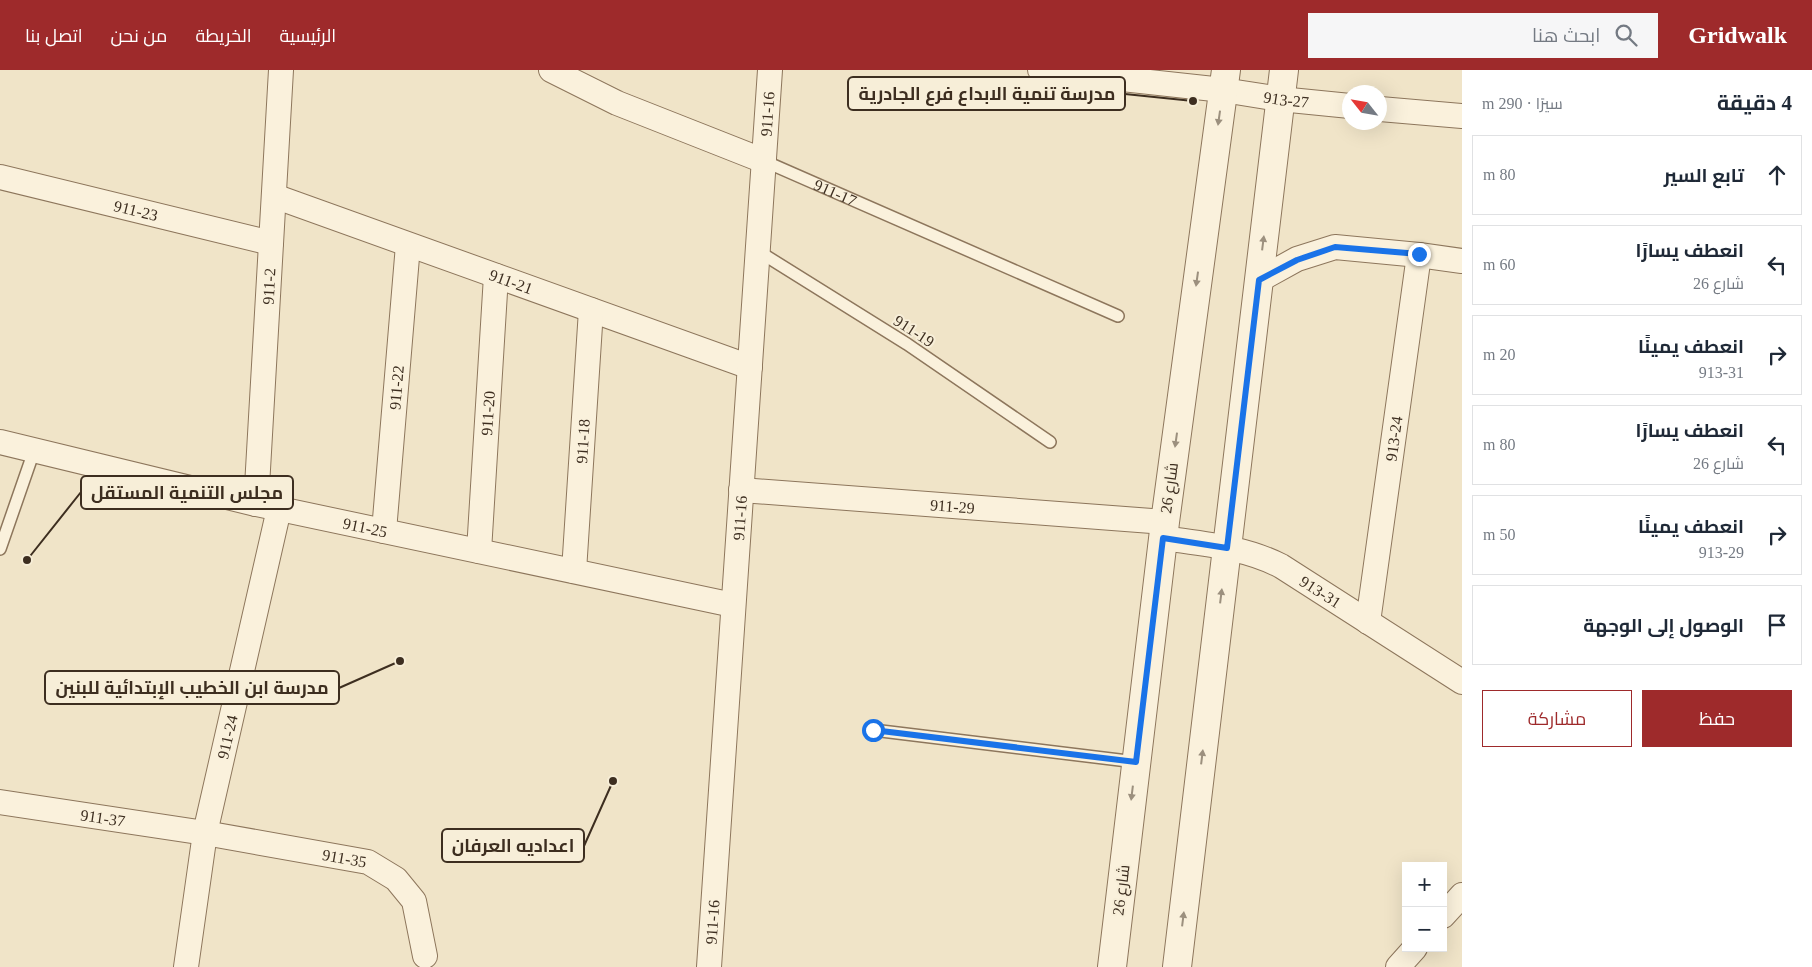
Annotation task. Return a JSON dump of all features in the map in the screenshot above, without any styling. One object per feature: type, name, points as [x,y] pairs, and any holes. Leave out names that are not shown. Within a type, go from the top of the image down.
[{"type":"street","name":"911-2","points":[[256,504],[281,70]]},
{"type":"street","name":"911-17","points":[[551,70],[617,103],[764,161]]},
{"type":"street","name":"911-16","points":[[708,967],[770,70]]},
{"type":"street","name":"913-27","points":[[1040,70],[1224,80],[1280,99],[1342,105]]},
{"type":"street","points":[[1177,967],[1284,70]]},
{"type":"street","name":"شارع 26","points":[[1112,967],[1164,530],[1224,80]]},
{"type":"street","points":[[1387,110],[1462,116]]},
{"type":"street","name":"911-23","points":[[0,177],[271,243]]},
{"type":"street","name":"911-21","points":[[274,196],[750,367]]},
{"type":"street","name":"911-22","points":[[384,531],[408,245]]},
{"type":"street","points":[[1259,280],[1297,260],[1335,247],[1419,254],[1462,261]]},
{"type":"street","name":"913-24","points":[[1368,622],[1419,254]]},
{"type":"street","name":"911-20","points":[[479,551],[496,276]]},
{"type":"street","name":"911-18","points":[[574,571],[591,310]]},
{"type":"street","name":"911-25","points":[[0,442],[256,504],[733,605]]},
{"type":"street","name":"911-29","points":[[741,490],[1164,530]]},
{"type":"street","name":"911-24","points":[[186,967],[206,833],[279,509]]},
{"type":"street","name":"913-31","points":[[1164,530],[1255,554],[1281,566],[1462,682]]},
{"type":"street","name":"911-37","points":[[0,802],[206,833]]},
{"type":"street","name":"911-35","points":[[206,833],[368,862],[396,879],[414,901],[426,956]]},
{"type":"street","points":[[1447,912],[1462,895]]},
{"type":"street","points":[[1398,967],[1411,952]]},
{"type":"lane","name":"911-17","points":[[764,161],[1118,316]]},
{"type":"lane","name":"911-19","points":[[758,251],[907,344],[1050,442]]},
{"type":"lane","points":[[0,549],[34,451]]},
{"type":"lane","points":[[873,730],[1136,762]]},
{"type":"place","name":"مدرسة تنمية الابداع فرع الجادرية","points":[[1193,101]]},
{"type":"place","name":"مجلس التنمية المستقل","points":[[27,560]]},
{"type":"place","name":"مدرسة ابن الخطيب الإبتدائية للبنين","points":[[400,661]]},
{"type":"place","name":"اعداديه العرفان","points":[[613,781]]},
{"type":"route","points":[[873,730],[1136,762],[1163,538],[1227,548],[1259,280],[1297,260],[1335,247],[1419,254]]}]
